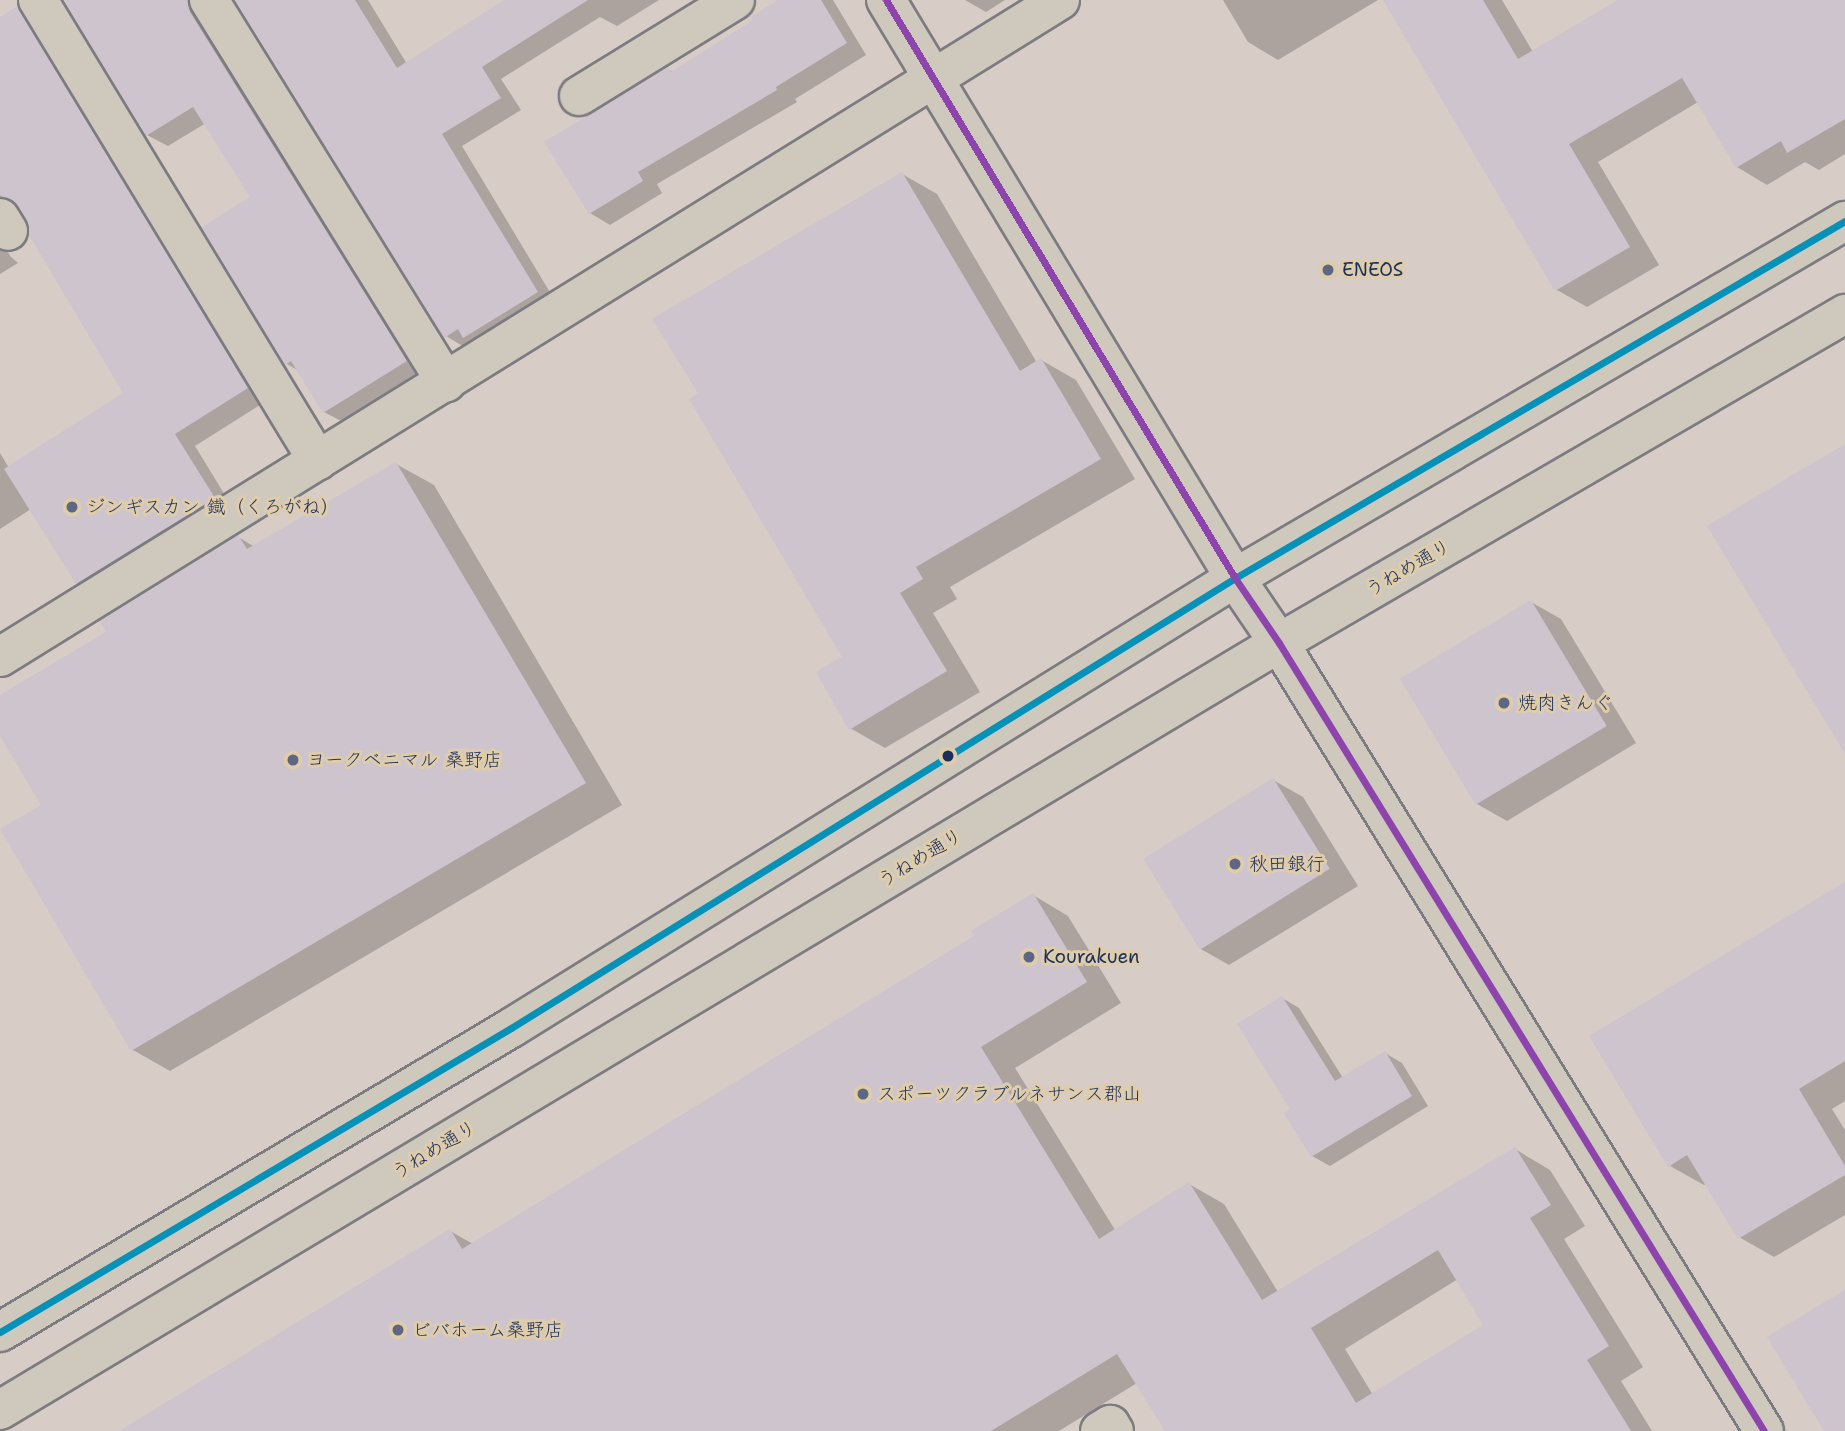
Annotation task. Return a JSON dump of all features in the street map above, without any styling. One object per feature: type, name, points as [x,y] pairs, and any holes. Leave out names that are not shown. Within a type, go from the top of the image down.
[{"type":"street","points":[[38,0],[318,461]]},
{"type":"street","points":[[209,0],[446,382]]},
{"type":"street","points":[[579,96],[735,0]]},
{"type":"street","points":[[886,0],[1235,578],[1279,643],[1764,1431]]},
{"type":"street","points":[[0,657],[1060,0]]},
{"type":"street","points":[[0,1332],[511,1028],[1235,578],[1845,221]]},
{"type":"street","name":"うねめ通り","points":[[0,1410],[1279,643],[1845,314]]},
{"type":"street","points":[[1100,1431],[1110,1425],[1114,1431]]},
{"type":"building","points":[[64,0],[187,0],[190,12],[407,361],[323,413],[291,361],[285,365],[202,227],[250,197],[193,107],[146,136]]},
{"type":"building","points":[[235,0],[355,0],[397,68],[504,0],[588,0],[482,67],[501,98],[442,134],[538,292],[463,338],[458,329],[444,338]]},
{"type":"building","points":[[778,0],[821,0],[847,43],[776,87],[777,90],[638,172],[643,181],[589,214],[544,142],[668,67],[671,72],[753,20],[751,17]]},
{"type":"building","points":[[1383,0],[1483,0],[1518,59],[1618,0],[1845,0],[1845,119],[1787,153],[1781,141],[1736,168],[1682,78],[1569,144],[1630,247],[1555,291]]},
{"type":"building","points":[[18,6],[248,388],[175,434],[215,498],[76,584],[4,469],[123,393],[29,235],[27,220],[19,207],[0,195],[0,17]]},
{"type":"building","points":[[902,172],[1020,371],[1041,358],[1101,459],[916,567],[923,579],[900,593],[947,671],[849,730],[816,672],[842,657],[689,399],[698,393],[652,319]]},
{"type":"building","points":[[1845,444],[1845,754],[1707,526]]},
{"type":"building","name":"ヨークベニマル 桑野店","points":[[396,462],[586,783],[131,1051],[0,829],[41,805],[0,736],[0,695],[106,632],[100,621],[238,535],[247,549]]},
{"type":"building","name":"焼肉きんぐ","points":[[1531,600],[1607,726],[1476,805],[1400,679]]},
{"type":"building","name":"秋田銀行","points":[[1273,778],[1330,869],[1200,950],[1143,859]]},
{"type":"building","points":[[1845,882],[1845,1061],[1799,1089],[1845,1166],[1845,1175],[1738,1239],[1687,1155],[1668,1167],[1589,1036]]},
{"type":"building","points":[[1033,893],[1087,982],[981,1047],[1099,1239],[1189,1182],[1262,1300],[1515,1147],[1551,1205],[1530,1218],[1609,1346],[1587,1360],[1631,1431],[1165,1431],[1117,1354],[991,1431],[119,1431],[450,1229],[462,1249],[974,936],[971,931]],"holes":[[[1438,1250],[1483,1325],[1356,1403],[1311,1328]]]},
{"type":"building","points":[[1282,996],[1335,1081],[1385,1051],[1412,1096],[1311,1157],[1284,1113],[1290,1109],[1237,1024]]},
{"type":"building","points":[[1845,1290],[1845,1431],[1824,1431],[1767,1337]]},
{"type":"transit line","points":[[886,0],[1235,578],[1279,643],[1764,1431]]},
{"type":"transit line","points":[[0,1332],[511,1028],[1235,578],[1845,221]]},
{"type":"place","name":"ENEOS","points":[[1328,270]]},
{"type":"place","name":"ジンギスカン 鐡（くろがね）","points":[[72,507]]},
{"type":"place","name":"焼肉きんぐ","points":[[1504,703]]},
{"type":"place","name":"ヨークベニマル 桑野店","points":[[293,760]]},
{"type":"place","name":"秋田銀行","points":[[1235,864]]},
{"type":"place","name":"Kourakuen","points":[[1029,957]]},
{"type":"place","name":"スポーツクラブルネサンス郡山","points":[[863,1094]]},
{"type":"place","name":"ビバホーム桑野店","points":[[398,1330]]}]
